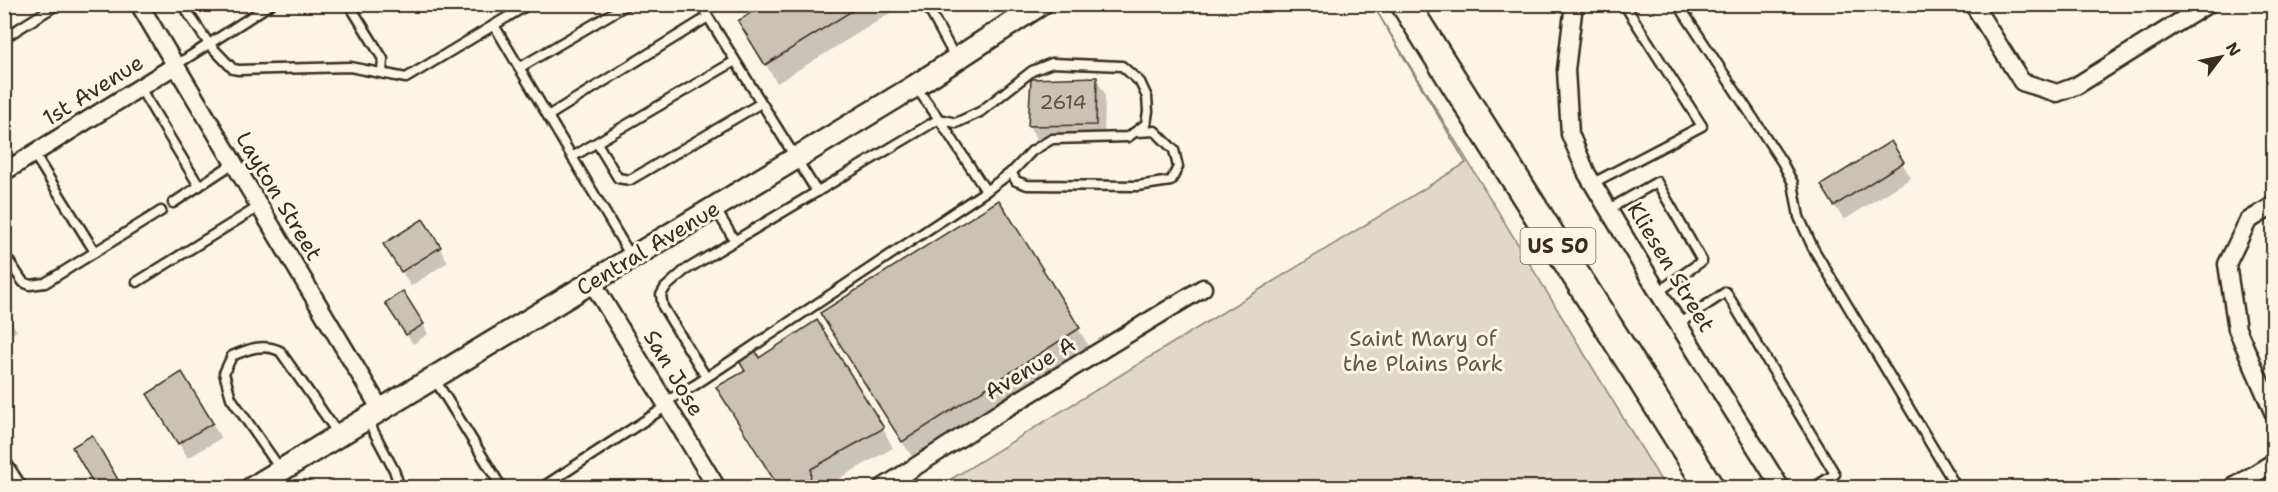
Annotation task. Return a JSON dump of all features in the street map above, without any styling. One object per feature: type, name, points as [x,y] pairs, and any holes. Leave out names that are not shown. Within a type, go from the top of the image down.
[{"type":"highway","name":"US 50","points":[[1405,4],[1710,488]]},
{"type":"street","name":"Layton Street","points":[[139,4],[260,206],[374,414]]},
{"type":"street","name":"Central Avenue","points":[[252,488],[915,86],[1041,4]]},
{"type":"street","name":"Kliesen Street","points":[[1574,4],[1566,70],[1570,134],[1593,183],[1780,488]]},
{"type":"street","points":[[1973,4],[2022,82],[2057,93],[2076,86],[2208,4]]},
{"type":"street","name":"1st Avenue","points":[[4,172],[176,65]]},
{"type":"street","points":[[2274,205],[2248,221],[2227,264],[2237,329],[2274,414]]},
{"type":"street","name":"San Jose","points":[[592,282],[666,404],[710,485]]},
{"type":"street","name":"Avenue A","points":[[882,488],[1005,409],[1203,288]]},
{"type":"street","points":[[2232,488],[2274,462]]},
{"type":"street","points":[[4,466],[18,488]]},
{"type":"lane","points":[[4,38],[58,4]]},
{"type":"lane","points":[[176,65],[271,4]]},
{"type":"lane","points":[[349,4],[383,59],[382,72]]},
{"type":"lane","points":[[183,5],[209,44],[232,69],[350,67],[406,78],[529,4]]},
{"type":"lane","points":[[519,68],[628,4]]},
{"type":"lane","points":[[700,4],[817,192]]},
{"type":"lane","points":[[925,4],[956,59]]},
{"type":"lane","points":[[931,13],[940,4]]},
{"type":"lane","points":[[1593,183],[1702,126],[1624,4]]},
{"type":"lane","points":[[1678,4],[1782,162],[1793,183],[1799,217],[1813,248],[1957,488]]},
{"type":"lane","points":[[548,116],[708,17]]},
{"type":"lane","points":[[494,25],[632,258]]},
{"type":"lane","points":[[572,157],[735,61]]},
{"type":"lane","points":[[541,488],[986,191],[1011,172],[1032,151],[1052,139],[1128,137],[1146,124],[1147,97],[1140,82],[1122,66],[1052,63],[1022,78],[980,112],[956,123],[939,119],[684,271],[665,288],[661,295],[663,307],[706,377]]},
{"type":"lane","points":[[915,86],[986,191]]},
{"type":"lane","points":[[140,88],[199,186]]},
{"type":"lane","points":[[597,143],[618,178],[630,180],[761,103]]},
{"type":"lane","points":[[1011,172],[1016,181],[1027,185],[1137,186],[1171,182],[1178,167],[1174,150],[1155,131],[1135,132]]},
{"type":"lane","points":[[34,154],[95,252]]},
{"type":"lane","points":[[173,203],[234,163]]},
{"type":"lane","points":[[1609,209],[1657,182],[1702,261],[1658,292]]},
{"type":"lane","points":[[137,282],[260,206]]},
{"type":"lane","points":[[715,208],[735,241]]},
{"type":"lane","points":[[4,254],[23,282],[37,285],[45,283],[161,211]]},
{"type":"lane","points":[[1678,324],[1725,292],[1836,474],[1813,488]]},
{"type":"lane","points":[[281,470],[231,398],[224,373],[232,356],[268,345],[280,351],[339,435]]},
{"type":"lane","points":[[434,378],[502,488]]},
{"type":"lane","points":[[374,414],[400,488]]},
{"type":"green space","name":"Saint Mary of the Plains Park","points":[[1373,5],[1665,487],[938,487],[1466,163]]},
{"type":"building","points":[[764,4],[863,4],[765,65],[738,21]]},
{"type":"building","points":[[1097,77],[1096,125],[1028,126],[1031,79]]},
{"type":"building","points":[[1891,141],[1904,162],[1834,206],[1821,185]]},
{"type":"building","points":[[999,200],[1080,328],[902,442],[820,313]]},
{"type":"building","points":[[423,219],[441,247],[401,272],[383,244]]},
{"type":"building","points":[[403,291],[424,324],[406,335],[385,303]]},
{"type":"building","points":[[817,320],[884,428],[811,469],[810,484],[804,488],[779,488],[716,387],[745,371],[739,361],[756,351],[759,358]]},
{"type":"building","points":[[182,372],[213,423],[178,444],[147,394]]},
{"type":"building","points":[[92,435],[120,483],[114,488],[96,488],[72,447]]}]
